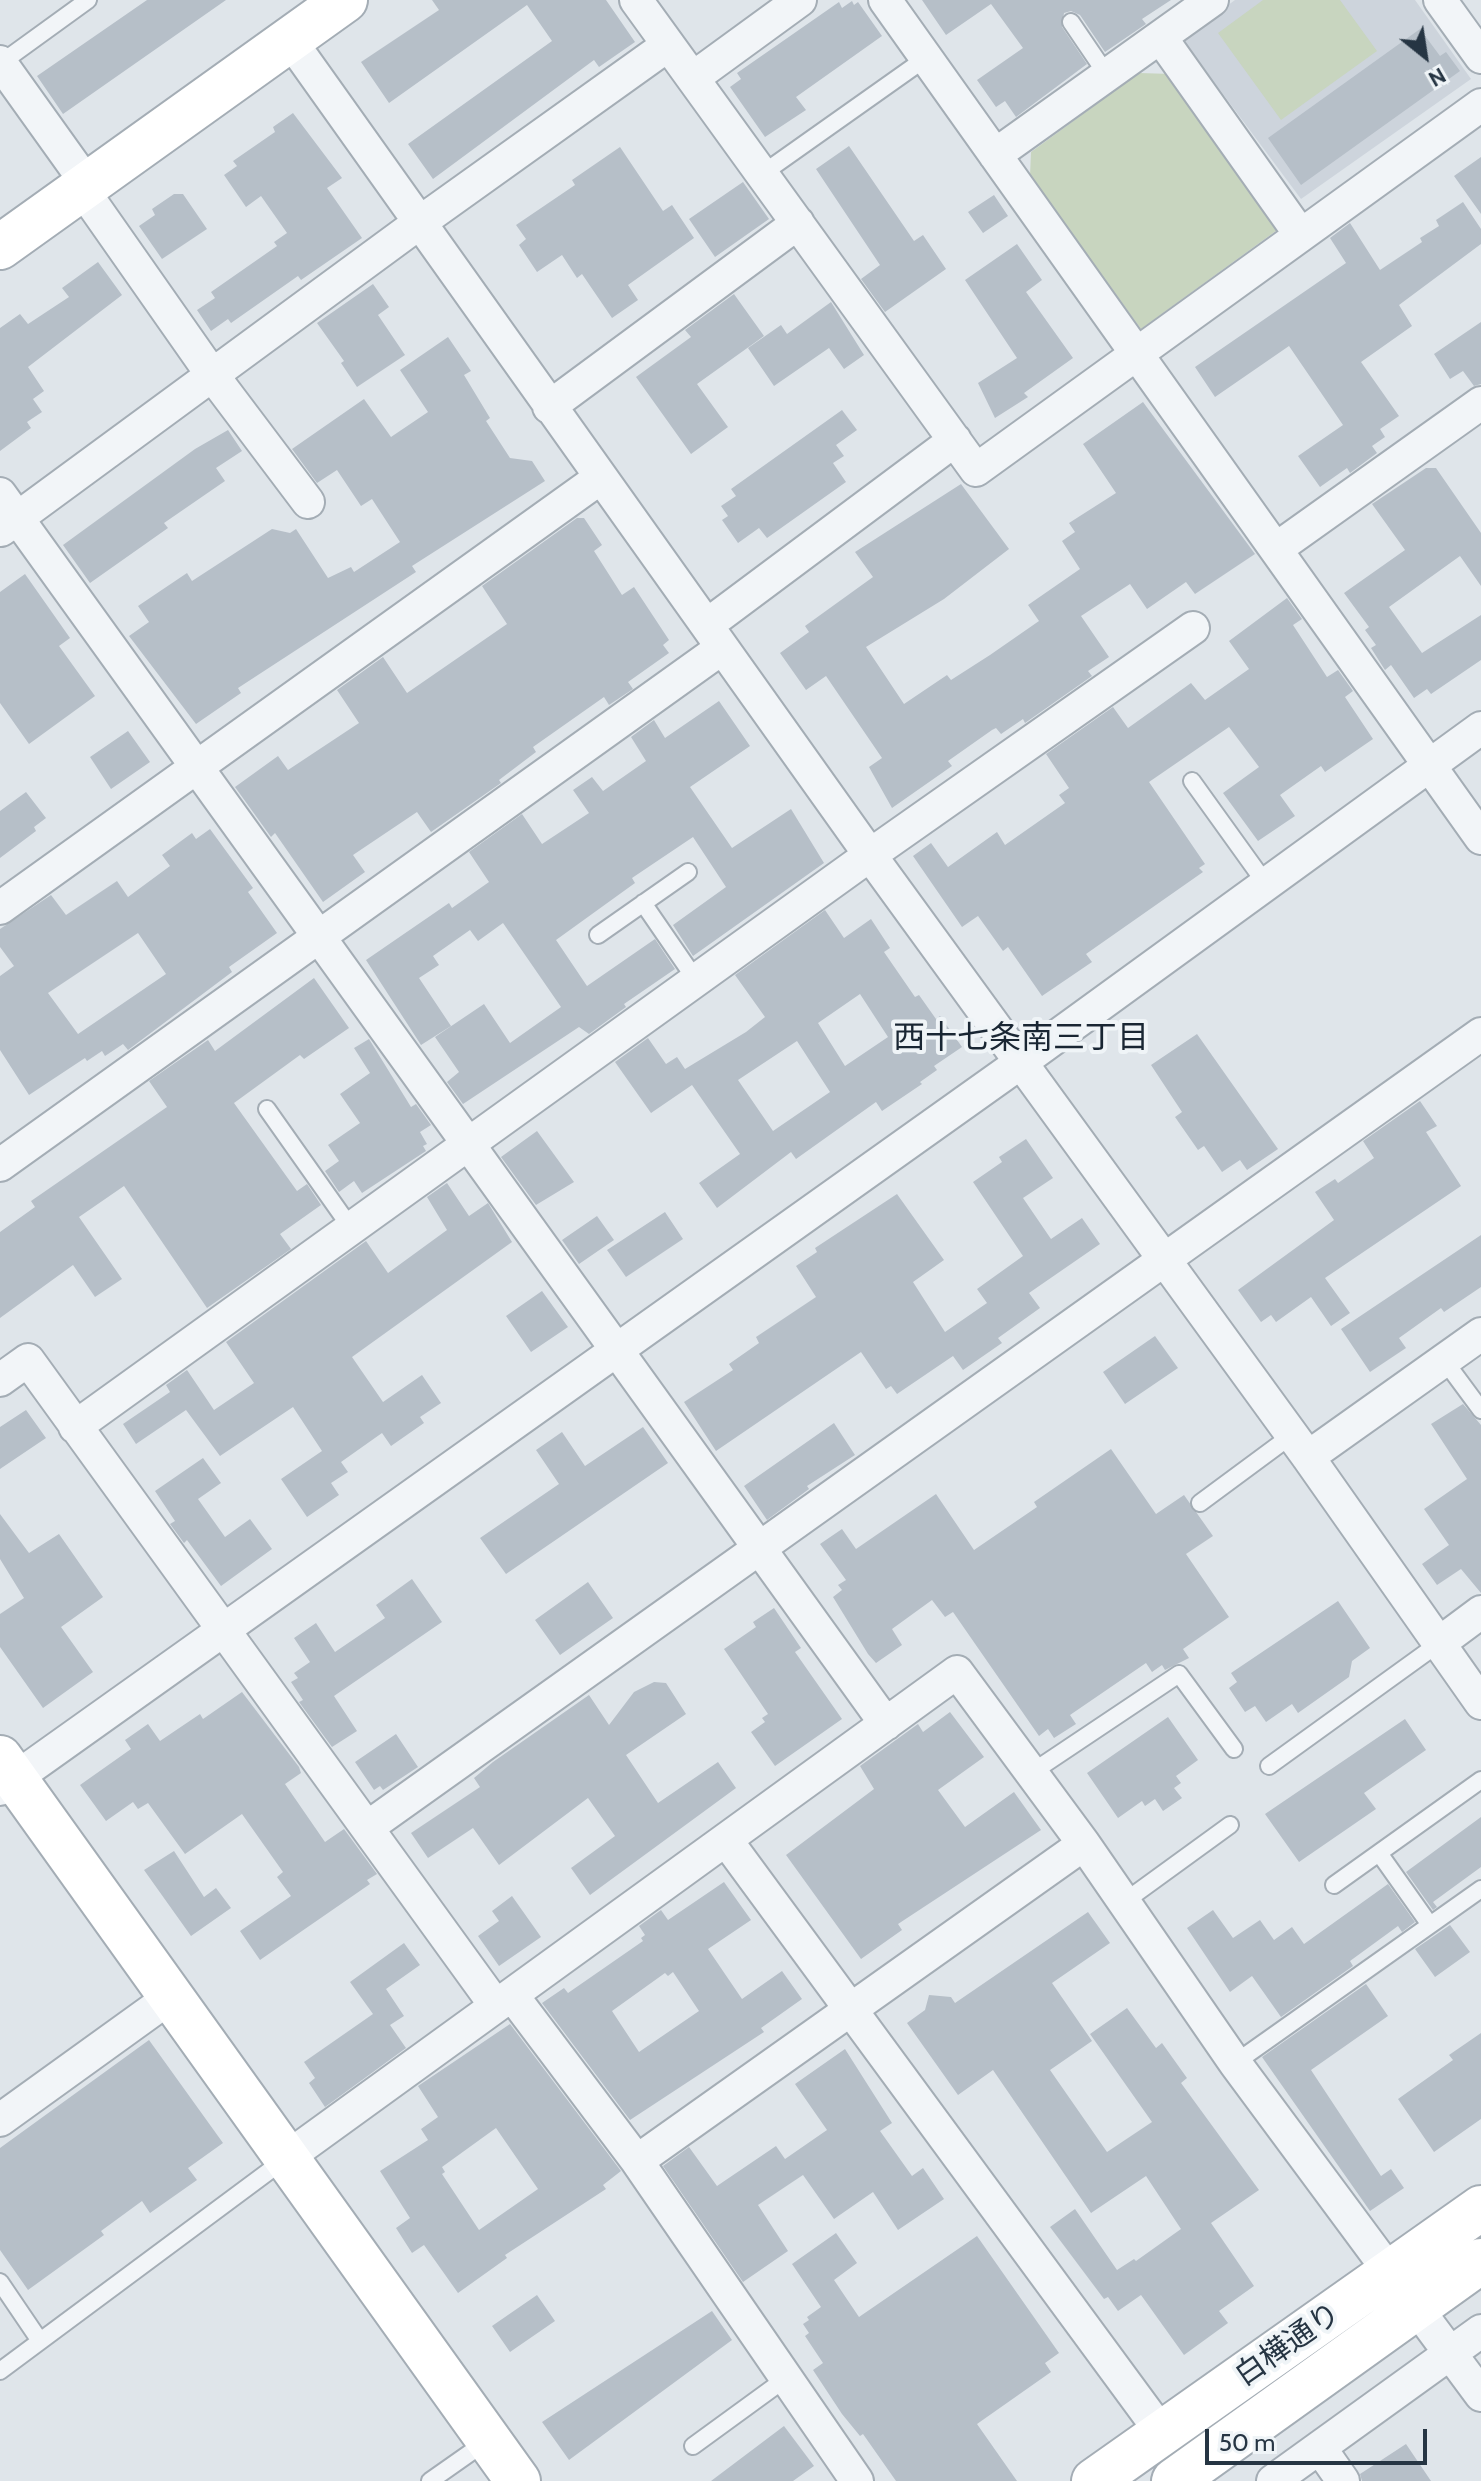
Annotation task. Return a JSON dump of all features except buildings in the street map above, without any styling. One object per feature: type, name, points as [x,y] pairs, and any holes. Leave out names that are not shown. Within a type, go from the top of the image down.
[{"type":"street","points":[[636,0],[976,470],[1481,105]]},
{"type":"street","points":[[693,78],[800,0]]},
{"type":"street","points":[[885,0],[1481,838]]},
{"type":"street","points":[[995,155],[1212,0]]},
{"type":"street","points":[[1440,0],[1481,57]]},
{"type":"street","points":[[0,247],[290,40],[330,4]]},
{"type":"street","points":[[1161,38],[1300,234]]},
{"type":"street","points":[[290,40],[549,407],[1163,1261],[1300,1446],[1481,1703]]},
{"type":"street","points":[[668,45],[419,223],[213,376],[6,514],[196,766],[886,1724]]},
{"type":"street","points":[[0,62],[213,376],[308,502]]},
{"type":"street","points":[[549,407],[798,223]]},
{"type":"street","points":[[1276,549],[1481,403]]},
{"type":"street","points":[[0,1165],[319,936],[714,636],[955,440]]},
{"type":"street","points":[[0,908],[600,478]]},
{"type":"street","points":[[75,1427],[870,855],[1193,628]]},
{"type":"street","points":[[518,2481],[289,2156],[5,1775],[224,1630],[1020,1063],[1481,728]]},
{"type":"street","points":[[368,1827],[761,1551],[1481,1034]]},
{"type":"street","points":[[1300,1446],[1444,1360],[1481,1334]]},
{"type":"street","points":[[0,1380],[28,1360],[368,1827],[504,2001],[637,2161],[853,2480]]},
{"type":"street","points":[[1438,1644],[1481,1612]]},
{"type":"street","points":[[289,2156],[957,1672],[1084,1844],[1235,2063],[1481,2395]]},
{"type":"street","points":[[726,1840],[1162,2433]]},
{"type":"street","points":[[637,2161],[1084,1844]]},
{"type":"street","points":[[0,2120],[172,1996]]},
{"type":"street","name":"白樺通り","points":[[1174,2481],[1402,2292],[1481,2208]]},
{"type":"street","name":"白樺通り","points":[[1094,2481],[1162,2433],[1402,2292],[1481,2261]]},
{"type":"street","points":[[1273,2481],[1481,2331]]},
{"type":"street","points":[[1320,2448],[1343,2481]]},
{"type":"lane","points":[[0,62],[88,0]]},
{"type":"lane","points":[[1071,22],[1107,75]]},
{"type":"lane","points":[[762,174],[926,58]]},
{"type":"lane","points":[[1192,781],[1266,884]]},
{"type":"lane","points":[[598,935],[688,872]]},
{"type":"lane","points":[[643,903],[696,980]]},
{"type":"lane","points":[[267,1109],[351,1228]]},
{"type":"lane","points":[[1444,1360],[1481,1410]]},
{"type":"lane","points":[[1200,1503],[1300,1446]]},
{"type":"lane","points":[[1269,1766],[1438,1644]]},
{"type":"lane","points":[[1031,1773],[1179,1674],[1234,1749]]},
{"type":"lane","points":[[1334,1885],[1481,1780]]},
{"type":"lane","points":[[1124,1902],[1230,1825]]},
{"type":"lane","points":[[1379,1853],[1430,1925]]},
{"type":"lane","points":[[1235,2063],[1481,1889]]},
{"type":"lane","points":[[0,2371],[289,2156]]},
{"type":"lane","points":[[0,2282],[40,2341]]},
{"type":"lane","points":[[693,2446],[785,2379]]},
{"type":"lane","points":[[430,2481],[489,2440]]},
{"type":"shaded area","points":[[1235,0],[1415,0],[1471,79],[1301,199],[1182,39]]},
{"type":"green space","points":[[1263,0],[1340,0],[1377,51],[1281,120],[1218,33]]},
{"type":"green space","points":[[1139,73],[1172,74],[1280,228],[1141,329],[1030,176],[1031,152]]},
{"type":"district","name":"西十七条南三丁目","points":[[1021,1039]]}]
